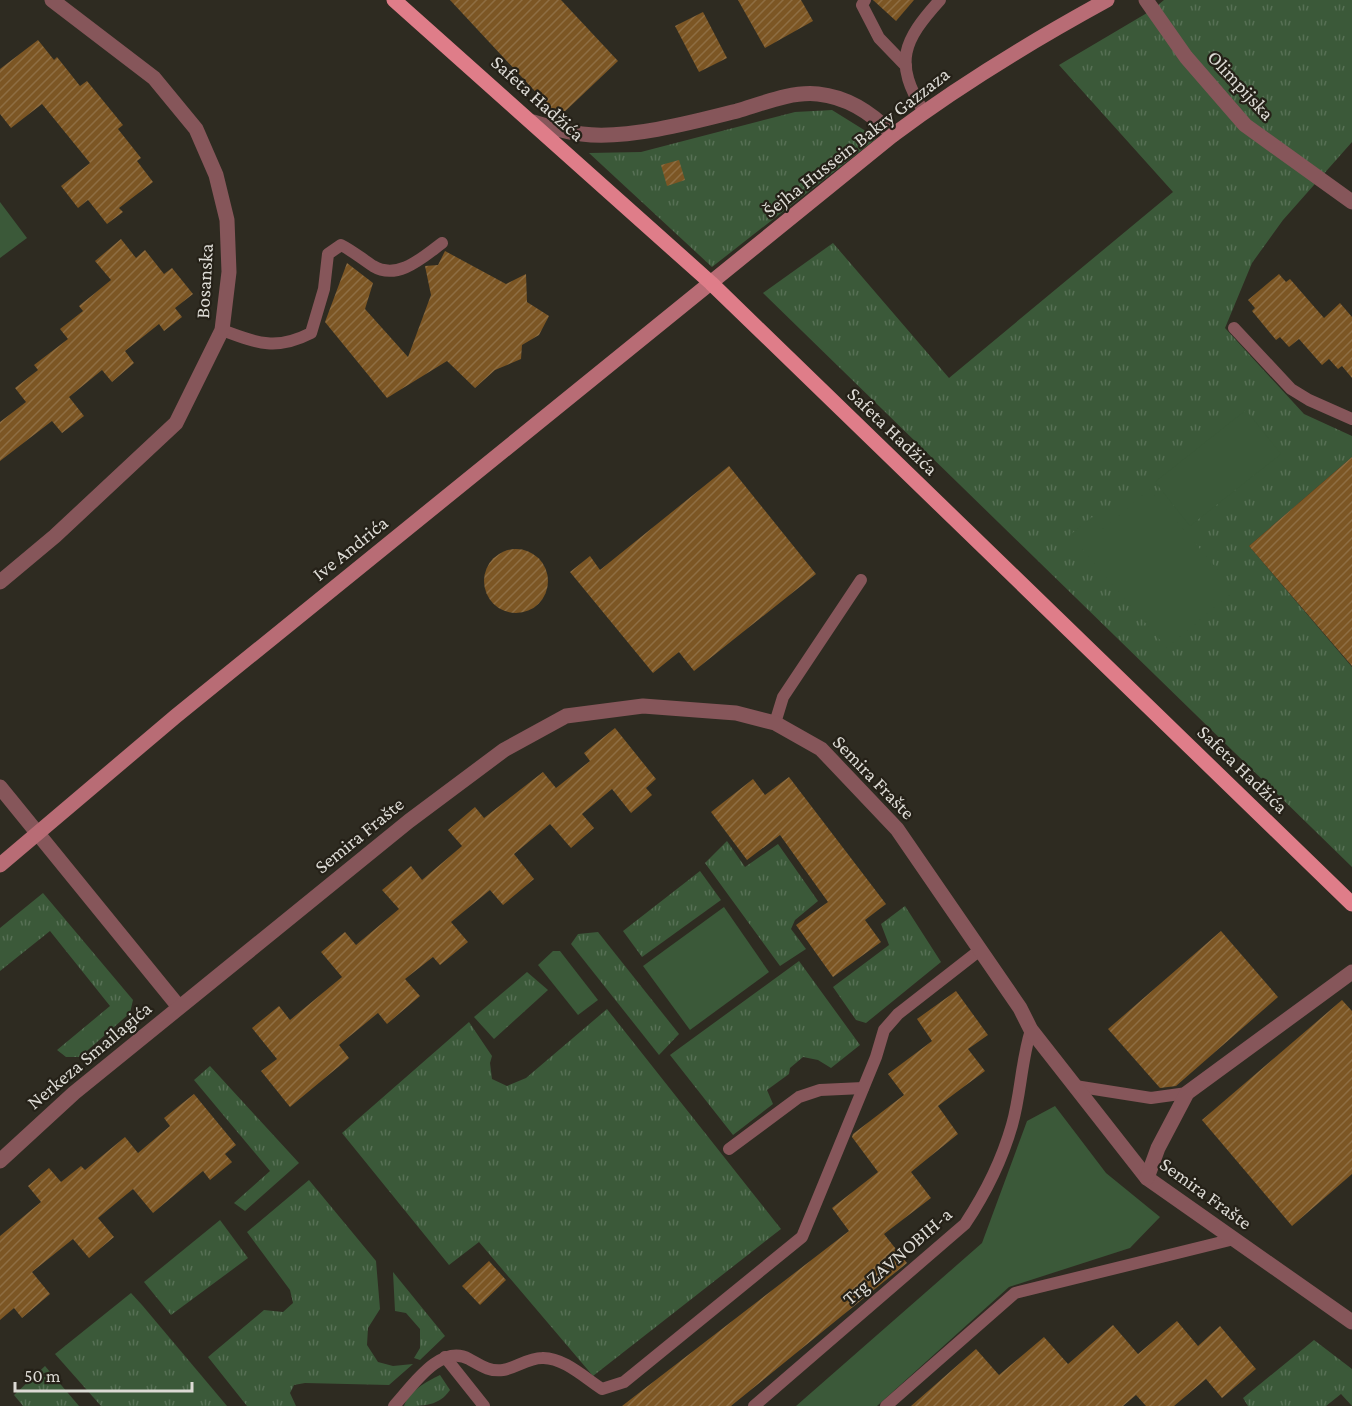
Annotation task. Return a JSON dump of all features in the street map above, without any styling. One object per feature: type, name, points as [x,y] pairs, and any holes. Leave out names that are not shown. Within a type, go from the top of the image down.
[{"type":"main road","name":"Safeta Hadžića","points":[[394,0],[711,283],[1352,904]]},
{"type":"main road","name":"Šejha Hussein Bakry Gazzaza","points":[[729,268],[924,112],[1029,43],[1107,0]]},
{"type":"main road","name":"Ive Andrića","points":[[0,865],[223,679],[729,268]]},
{"type":"street","name":"Bosanska","points":[[0,582],[55,536],[176,423],[222,330],[229,272],[227,220],[216,175],[196,129],[154,78],[52,0]]},
{"type":"street","name":"Olimpijska","points":[[1146,0],[1186,57],[1226,106],[1245,125],[1352,202]]},
{"type":"street","points":[[533,122],[584,135],[622,133],[700,121],[797,95],[816,94],[839,99],[861,109],[879,121],[893,135]]},
{"type":"street","name":"Semira Frašte","points":[[179,1007],[409,820],[504,750],[566,716],[643,706],[736,713],[775,723],[821,749],[884,814],[1020,1008],[1031,1030],[1147,1178],[1352,1322]]},
{"type":"street","points":[[0,788],[179,1007]]},
{"type":"street","points":[[1147,1178],[1158,1148],[1187,1093],[1352,972]]},
{"type":"street","name":"Nerkeza Smailagića","points":[[0,1161],[74,1093],[179,1007]]},
{"type":"lane","points":[[865,0],[862,5],[879,38],[906,66]]},
{"type":"lane","points":[[924,112],[911,91],[906,66],[906,46],[912,32],[940,0]]},
{"type":"lane","points":[[222,330],[262,345],[295,342],[311,333],[324,289],[328,254],[341,244],[375,267],[396,272],[442,243]]},
{"type":"lane","points":[[1234,328],[1291,389],[1309,400],[1352,419]]},
{"type":"lane","points":[[775,723],[783,697],[861,580]]},
{"type":"lane","points":[[394,1406],[434,1363],[445,1357],[462,1355],[485,1369],[502,1370],[542,1358],[560,1361],[602,1389],[624,1382],[802,1237],[876,1057],[884,1030],[898,1014],[980,950]]},
{"type":"lane","name":"Trg ZAVNOBIH-a","points":[[754,1406],[965,1224],[986,1193],[1013,1124],[1025,1050],[1031,1030]]},
{"type":"lane","points":[[1074,1086],[1151,1098],[1187,1093]]},
{"type":"lane","points":[[729,1149],[799,1097],[820,1090],[863,1088]]},
{"type":"lane","points":[[886,1406],[1015,1293],[1234,1239]]},
{"type":"lane","points":[[445,1357],[484,1406]]},
{"type":"green space","points":[[1164,0],[1352,0],[1352,142],[1283,220],[1252,263],[1225,328],[1304,414],[1352,436],[1352,457],[1249,546],[1352,667],[1352,867],[763,293],[833,243],[949,378],[1173,192],[1059,65],[1152,10]]},
{"type":"green space","points":[[832,110],[877,138],[712,267],[589,153],[641,152],[795,112]]},
{"type":"green space","points":[[0,202],[27,238],[0,258]]},
{"type":"green space","points":[[1246,410],[1281,454],[1190,526],[1155,482]]},
{"type":"green space","points":[[1149,489],[1235,590],[1167,648],[1070,535],[1092,517],[1103,529]]},
{"type":"green space","points":[[727,841],[745,867],[778,844],[818,901],[795,920],[791,929],[806,949],[780,966],[705,863]]},
{"type":"green space","points":[[700,871],[721,900],[642,957],[623,931]]},
{"type":"green space","points":[[43,893],[133,1000],[130,1013],[80,1057],[66,1057],[57,1050],[110,1006],[50,931],[0,971],[0,928]]},
{"type":"green space","points":[[905,906],[941,962],[866,1023],[856,1020],[833,987],[889,945],[881,924]]},
{"type":"green space","points":[[724,907],[769,972],[690,1030],[643,966]]},
{"type":"green space","points":[[598,932],[679,1034],[659,1055],[571,944],[578,934]]},
{"type":"green space","points":[[553,951],[560,951],[598,1000],[578,1015],[538,965]]},
{"type":"green space","points":[[799,961],[860,1045],[831,1068],[818,1060],[803,1057],[790,1068],[789,1074],[767,1090],[773,1104],[733,1135],[670,1055]]},
{"type":"green space","points":[[527,972],[548,990],[494,1039],[474,1017]]},
{"type":"green space","points":[[607,1009],[781,1229],[593,1376],[479,1242],[449,1265],[342,1133],[469,1022],[492,1056],[490,1063],[492,1079],[507,1086],[526,1078]]},
{"type":"green space","points":[[210,1066],[299,1163],[245,1211],[234,1203],[270,1171],[194,1080]]},
{"type":"green space","points":[[1055,1106],[1106,1173],[1160,1217],[1130,1248],[1009,1287],[877,1406],[796,1406],[982,1243],[1027,1121]]},
{"type":"green space","points":[[309,1180],[376,1261],[380,1309],[368,1328],[367,1345],[378,1362],[393,1366],[413,1364],[389,1385],[305,1383],[294,1385],[290,1393],[296,1406],[247,1406],[208,1357],[264,1310],[283,1312],[293,1303],[290,1290],[247,1232]]},
{"type":"green space","points":[[220,1220],[248,1258],[171,1315],[144,1282]]},
{"type":"green space","points":[[393,1272],[445,1336],[420,1360],[414,1358],[420,1348],[420,1329],[406,1313],[395,1311]]},
{"type":"green space","points":[[131,1293],[227,1406],[101,1406],[55,1354]]},
{"type":"green space","points":[[1314,1340],[1352,1369],[1352,1406],[1341,1394],[1326,1406],[1248,1406],[1243,1398]]},
{"type":"green space","points":[[45,1366],[79,1406],[23,1406],[14,1395]]},
{"type":"green space","points":[[440,1375],[450,1390],[446,1395],[430,1404],[404,1406],[409,1396]]},
{"type":"building","points":[[450,0],[561,0],[618,61],[559,117]]},
{"type":"building","points":[[738,0],[801,0],[813,21],[765,48]]},
{"type":"building","points":[[873,0],[914,0],[896,21]]},
{"type":"building","points":[[703,12],[727,58],[699,72],[675,26]]},
{"type":"building","points":[[38,40],[54,60],[57,57],[80,86],[87,81],[123,125],[118,129],[141,158],[137,161],[153,182],[119,208],[123,212],[107,224],[88,200],[78,208],[61,186],[90,163],[42,104],[11,128],[0,114],[0,69]]},
{"type":"building","points":[[679,160],[685,180],[667,186],[661,165]]},
{"type":"building","points":[[121,239],[136,258],[145,250],[164,274],[172,268],[193,294],[175,308],[182,317],[164,331],[159,324],[125,351],[134,363],[112,382],[102,370],[69,397],[84,416],[62,433],[52,421],[0,461],[0,422],[26,402],[15,388],[38,370],[34,365],[68,339],[60,329],[83,311],[79,306],[111,280],[95,261]]},
{"type":"building","points":[[445,251],[506,284],[526,274],[527,302],[549,316],[539,335],[522,345],[521,359],[495,370],[475,388],[447,361],[387,398],[325,322],[347,263],[373,283],[365,309],[408,357],[431,295],[425,266],[438,265]]},
{"type":"building","points":[[1279,274],[1286,282],[1290,279],[1324,318],[1340,303],[1352,317],[1352,378],[1342,366],[1338,369],[1329,359],[1322,365],[1299,339],[1289,347],[1280,337],[1276,340],[1252,311],[1255,308],[1248,300]]},
{"type":"building","points":[[1352,457],[1352,666],[1249,546]]},
{"type":"building","points":[[729,466],[816,574],[694,671],[679,652],[653,673],[570,572],[590,556],[600,570]]},
{"type":"building","points":[[516,549],[534,555],[542,563],[548,581],[542,599],[534,607],[516,613],[498,607],[490,599],[484,581],[490,563],[498,555]]},
{"type":"building","points":[[615,728],[656,779],[646,788],[652,795],[631,813],[612,789],[582,814],[594,828],[571,848],[550,824],[514,854],[534,879],[503,905],[490,890],[451,922],[468,942],[440,965],[433,957],[405,979],[420,996],[387,1024],[378,1013],[339,1045],[349,1058],[290,1107],[261,1071],[277,1059],[252,1028],[279,1006],[290,1020],[342,977],[321,952],[345,932],[356,945],[399,909],[382,890],[411,866],[422,880],[462,846],[448,830],[475,807],[484,818],[543,772],[556,788],[590,761],[584,753]]},
{"type":"building","points":[[789,777],[886,904],[865,920],[881,942],[833,977],[796,925],[828,902],[780,835],[747,860],[711,812],[753,779],[765,795]]},
{"type":"building","points":[[1221,931],[1278,997],[1176,1086],[1160,1088],[1108,1029]]},
{"type":"building","points":[[956,991],[988,1035],[968,1049],[985,1071],[938,1106],[958,1134],[911,1172],[931,1198],[884,1234],[907,1263],[731,1406],[622,1406],[849,1231],[832,1208],[878,1172],[852,1137],[853,1134],[904,1095],[888,1074],[932,1041],[917,1019]]},
{"type":"building","points":[[1342,1000],[1352,1011],[1352,1174],[1292,1226],[1202,1120]]},
{"type":"building","points":[[194,1094],[236,1145],[225,1154],[232,1162],[210,1180],[203,1171],[153,1213],[133,1189],[98,1218],[114,1237],[89,1258],[73,1239],[32,1272],[50,1294],[22,1318],[14,1308],[0,1320],[0,1236],[41,1202],[28,1186],[49,1168],[61,1182],[81,1166],[85,1170],[125,1137],[138,1153],[170,1126],[164,1118]]},
{"type":"building","points":[[489,1261],[506,1280],[480,1305],[462,1286]]},
{"type":"building","points":[[1177,1321],[1198,1346],[1220,1326],[1256,1369],[1222,1398],[1206,1379],[1174,1406],[1146,1406],[1136,1395],[1123,1406],[911,1406],[976,1349],[999,1375],[1044,1337],[1068,1364],[1113,1325],[1138,1354]]}]
